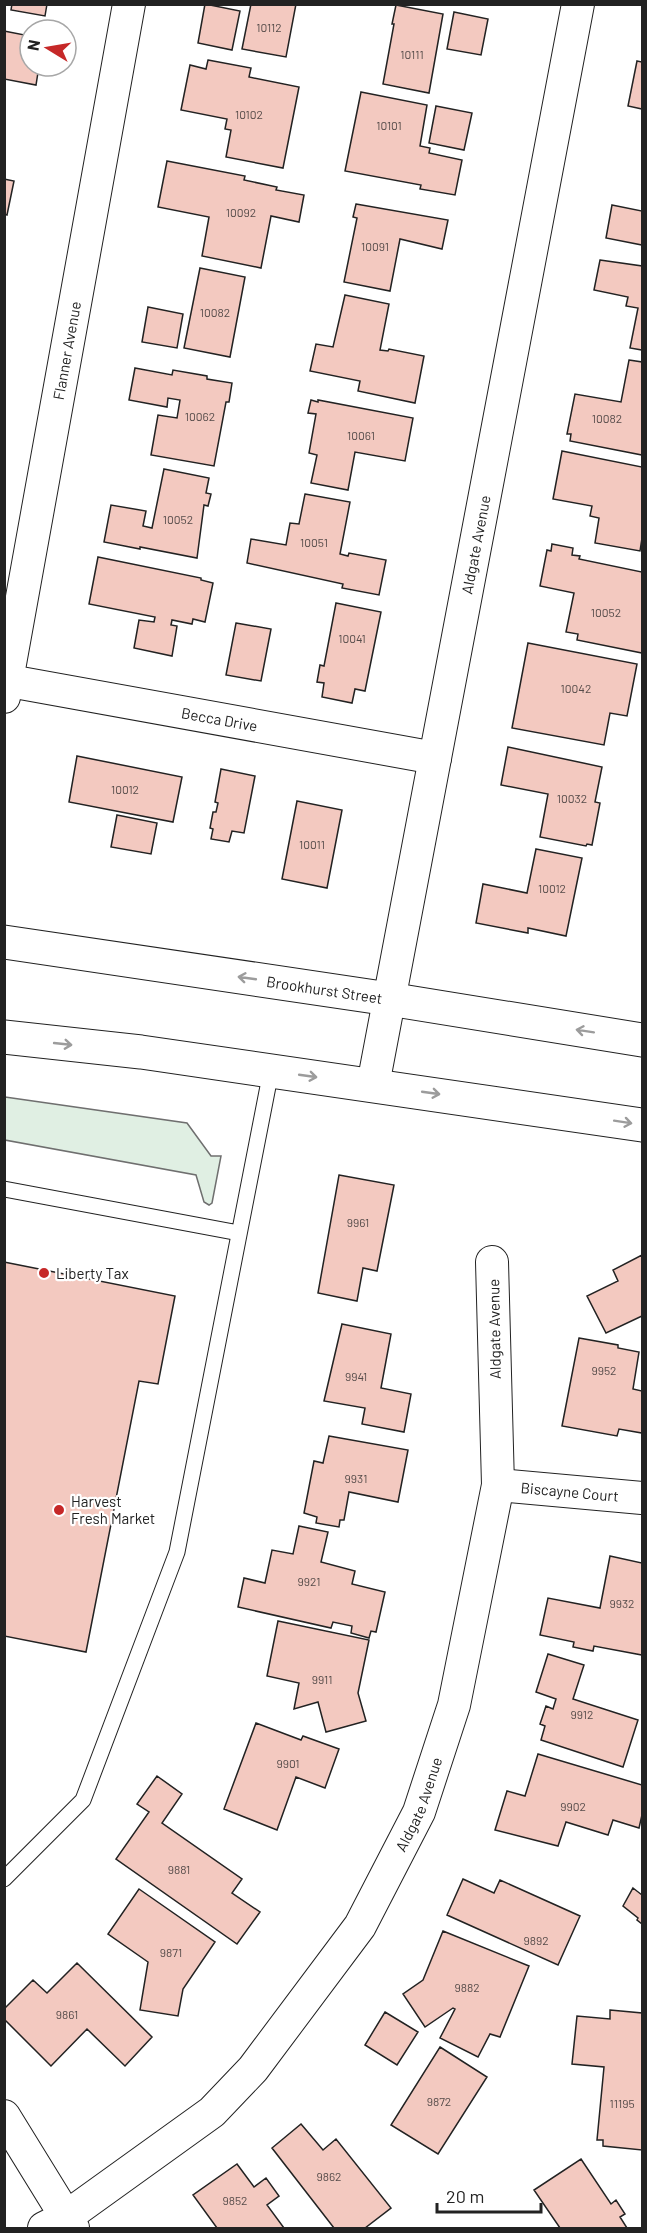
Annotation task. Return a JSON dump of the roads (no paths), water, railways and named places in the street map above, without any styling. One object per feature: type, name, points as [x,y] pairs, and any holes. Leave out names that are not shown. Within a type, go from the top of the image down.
[{"type":"main road","name":"Brookhurst Street","points":[[4,942],[389,999],[642,1040]]},
{"type":"main road","points":[[4,1038],[141,1052],[642,1125]]},
{"type":"street","name":"Flanner Avenue","points":[[5,686],[129,4]]},
{"type":"street","name":"Aldgate Avenue","points":[[373,1085],[578,4]]},
{"type":"street","name":"Becca Drive","points":[[5,686],[435,758]]},
{"type":"street","name":"Aldgate Avenue","points":[[61,2225],[212,2112],[252,2069],[360,1926],[419,1812],[454,1705],[498,1485],[492,1262]]},
{"type":"street","name":"Biscayne Court","points":[[498,1485],[642,1498]]},
{"type":"street","points":[[4,2116],[61,2225]]},
{"type":"lane","points":[[4,1879],[83,1800],[177,1552],[271,1071]]},
{"type":"lane","points":[[4,1189],[239,1233]]},
{"type":"place","name":"Liberty Tax","points":[[44,1273]]},
{"type":"place","name":"Harvest Fresh Market","points":[[59,1510]]}]
